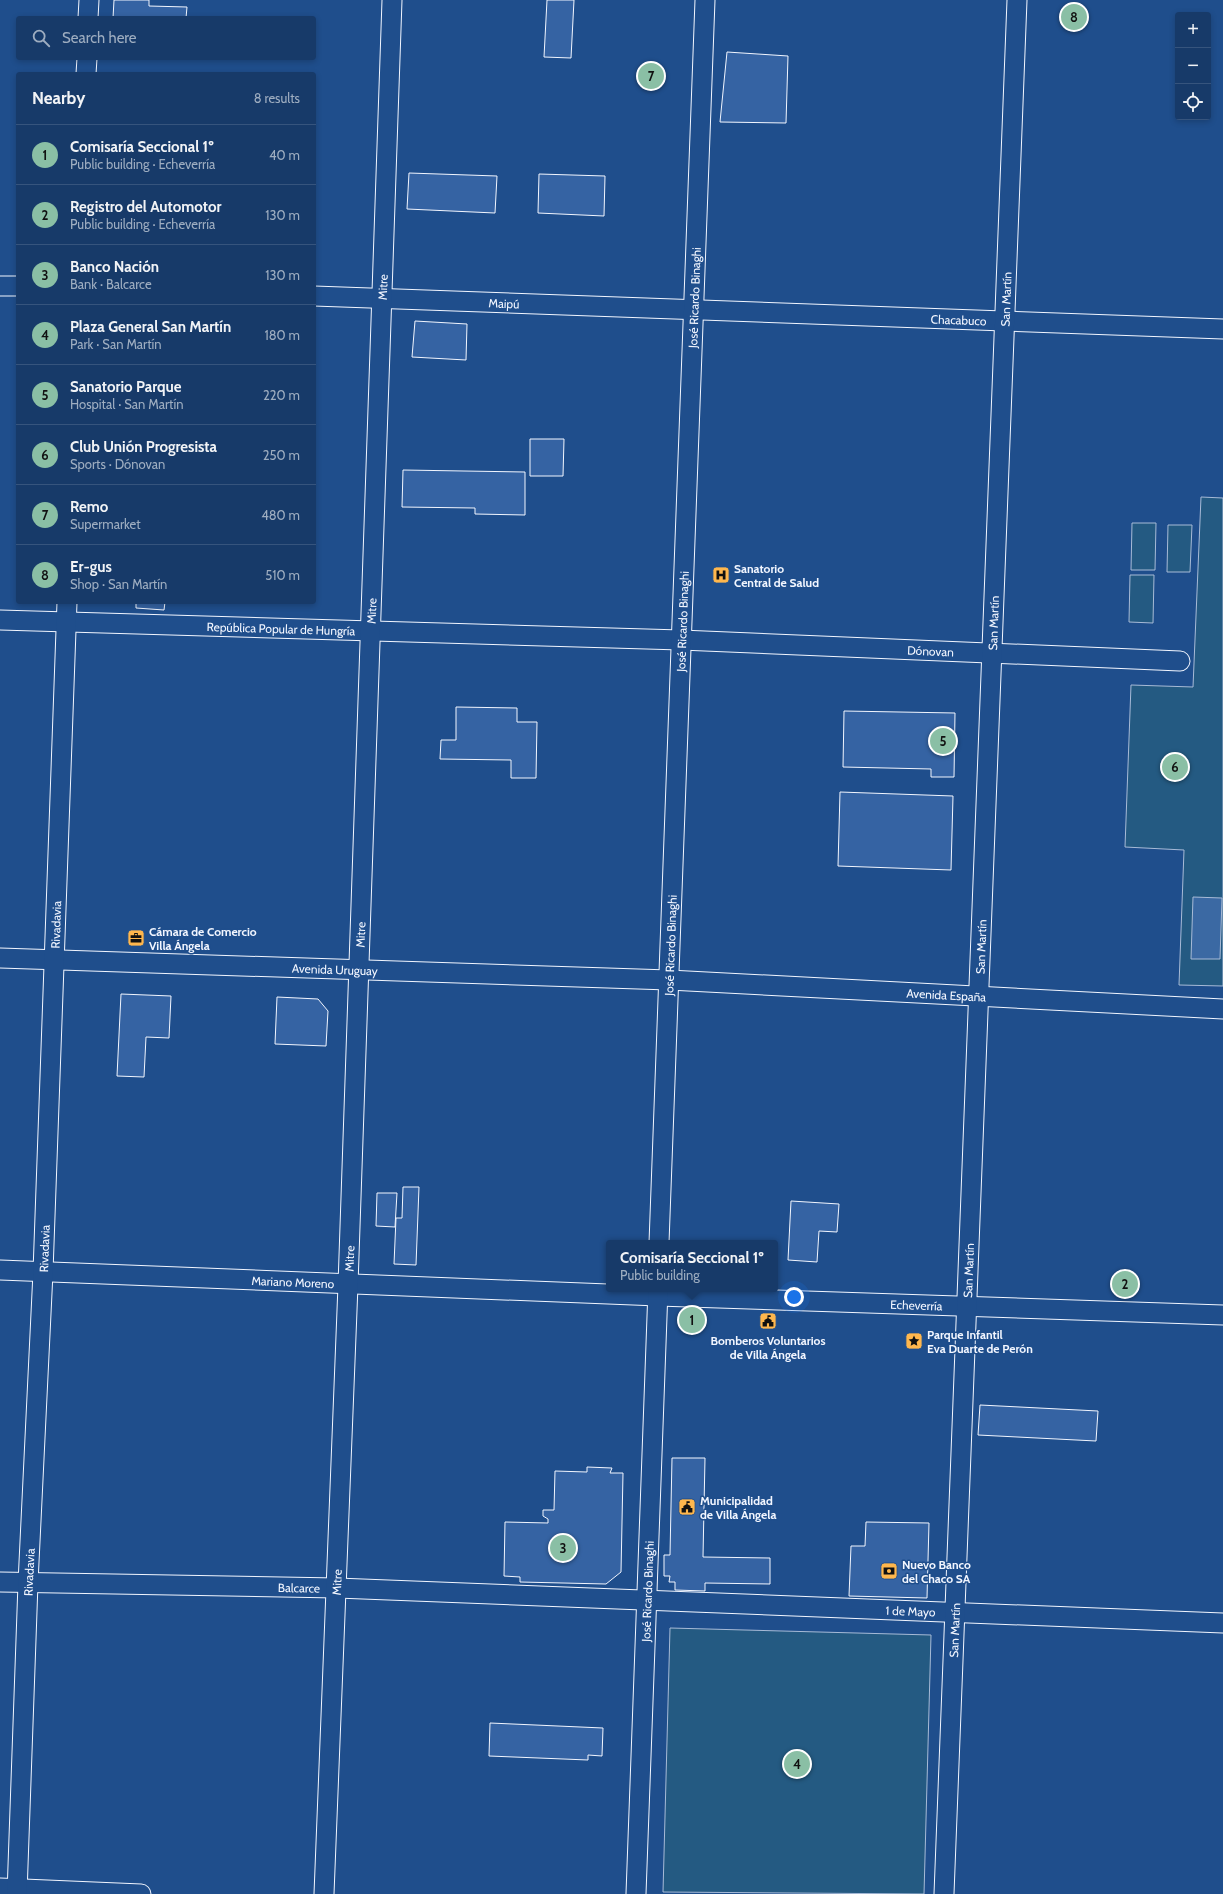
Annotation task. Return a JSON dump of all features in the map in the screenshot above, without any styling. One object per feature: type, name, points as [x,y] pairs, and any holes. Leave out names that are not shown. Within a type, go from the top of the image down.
[{"type":"street","points":[[88,16],[89,0]]},
{"type":"street","name":"Mitre","points":[[324,1894],[348,1284],[392,0]]},
{"type":"street","name":"José Ricardo Binaghi","points":[[660,1240],[705,0]]},
{"type":"street","name":"San Martín","points":[[944,1894],[1017,0]]},
{"type":"street","points":[[86,72],[87,60]]},
{"type":"street","points":[[0,286],[16,286]]},
{"type":"street","name":"Maipú","points":[[316,296],[693,309]]},
{"type":"street","name":"Chacabuco","points":[[693,309],[1223,329]]},
{"type":"street","name":"Rivadavia","points":[[11,1890],[43,1272],[67,604]]},
{"type":"street","name":"República Popular de Hungría","points":[[0,620],[681,640]]},
{"type":"street","name":"Dónovan","points":[[681,640],[1180,661]]},
{"type":"street","name":"Avenida Uruguay","points":[[0,958],[669,980]]},
{"type":"street","name":"Avenida España","points":[[669,980],[1223,1009]]},
{"type":"street","name":"Mariano Moreno","points":[[0,1270],[348,1284],[606,1291]]},
{"type":"street","name":"Mariano Moreno","points":[[624,1292],[658,1293]]},
{"type":"street","name":"José Ricardo Binaghi","points":[[636,1894],[658,1293]]},
{"type":"street","name":"Echeverría","points":[[658,1293],[1223,1315]]},
{"type":"street","name":"Balcarce","points":[[0,1582],[337,1588],[646,1600]]},
{"type":"street","name":"1 de Mayo","points":[[646,1600],[1223,1623]]},
{"type":"street","points":[[11,1890],[141,1894]]},
{"type":"shaded area","points":[[1201,497],[1223,498],[1223,986],[1179,985],[1184,850],[1125,847],[1131,685],[1193,687]]},
{"type":"shaded area","points":[[1132,523],[1156,523],[1155,570],[1131,570]]},
{"type":"shaded area","points":[[1168,525],[1192,525],[1190,572],[1167,572]]},
{"type":"shaded area","points":[[1130,575],[1154,575],[1153,623],[1129,622]]},
{"type":"shaded area","points":[[1193,897],[1222,898],[1220,959],[1191,959]]},
{"type":"shaded area","points":[[670,1628],[931,1635],[924,1894],[663,1892]]},
{"type":"building","points":[[114,0],[149,0],[149,6],[187,7],[186,16],[113,16]]},
{"type":"building","points":[[547,0],[574,0],[571,58],[544,57]]},
{"type":"building","points":[[727,52],[788,56],[786,123],[720,122]]},
{"type":"building","points":[[409,173],[497,176],[495,213],[407,209]]},
{"type":"building","points":[[539,174],[605,176],[604,216],[538,213]]},
{"type":"building","points":[[415,321],[467,324],[466,360],[412,357]]},
{"type":"building","points":[[530,439],[564,439],[563,476],[530,476]]},
{"type":"building","points":[[403,470],[525,472],[525,515],[475,514],[475,508],[402,507]]},
{"type":"building","points":[[136,604],[165,604],[164,610],[136,608]]},
{"type":"building","points":[[456,707],[517,708],[517,722],[537,722],[536,778],[511,778],[511,760],[440,759],[441,740],[456,740]]},
{"type":"building","points":[[844,711],[955,713],[954,777],[931,777],[931,769],[843,767]]},
{"type":"building","points":[[840,792],[953,796],[951,870],[838,866]]},
{"type":"building","points":[[121,994],[171,996],[169,1038],[146,1037],[144,1077],[117,1076]]},
{"type":"building","points":[[277,997],[318,999],[328,1011],[326,1046],[275,1044]]},
{"type":"building","points":[[403,1187],[419,1187],[416,1265],[394,1264],[396,1218],[402,1218]]},
{"type":"building","points":[[377,1193],[397,1193],[395,1227],[376,1226]]},
{"type":"building","points":[[791,1201],[839,1204],[837,1232],[819,1231],[817,1262],[788,1260]]},
{"type":"building","points":[[980,1405],[1098,1411],[1096,1441],[978,1435]]},
{"type":"building","name":"Municipalidad de Villa Ángela","points":[[672,1458],[705,1458],[703,1557],[770,1558],[770,1584],[705,1583],[705,1591],[675,1590],[675,1582],[669,1582],[670,1576],[664,1576],[664,1555],[670,1555]]},
{"type":"building","points":[[587,1467],[612,1468],[610,1473],[623,1473],[621,1572],[606,1584],[520,1582],[520,1577],[504,1576],[505,1522],[548,1523],[548,1519],[543,1516],[543,1510],[554,1510],[555,1471],[587,1472]]},
{"type":"building","name":"Nuevo Banco del Chaco SA","points":[[866,1522],[929,1523],[927,1598],[849,1596],[851,1546],[865,1546]]},
{"type":"building","points":[[490,1723],[603,1728],[602,1756],[588,1755],[588,1760],[489,1756]]},
{"type":"place","name":"Er-gus","points":[[1074,17]]},
{"type":"place","name":"Remo","points":[[651,76]]},
{"type":"place","name":"Sanatorio Central de Salud","points":[[721,575]]},
{"type":"place","name":"Sanatorio Parque","points":[[943,741]]},
{"type":"place","name":"Club Unión Progresista","points":[[1175,767]]},
{"type":"place","name":"Cámara de Comercio Villa Ángela","points":[[136,938]]},
{"type":"place","name":"Registro del Automotor","points":[[1125,1284]]},
{"type":"place","name":"Comisaría Seccional 1º","points":[[692,1320]]},
{"type":"place","name":"Bomberos Voluntarios de Villa Ángela","points":[[768,1321]]},
{"type":"place","name":"Parque Infantil Eva Duarte de Perón","points":[[914,1341]]},
{"type":"place","name":"Municipalidad de Villa Ángela","points":[[687,1507]]},
{"type":"place","name":"Banco Nación","points":[[563,1548]]},
{"type":"place","name":"Nuevo Banco del Chaco SA","points":[[889,1571]]},
{"type":"place","name":"Plaza General San Martín","points":[[797,1764]]}]
